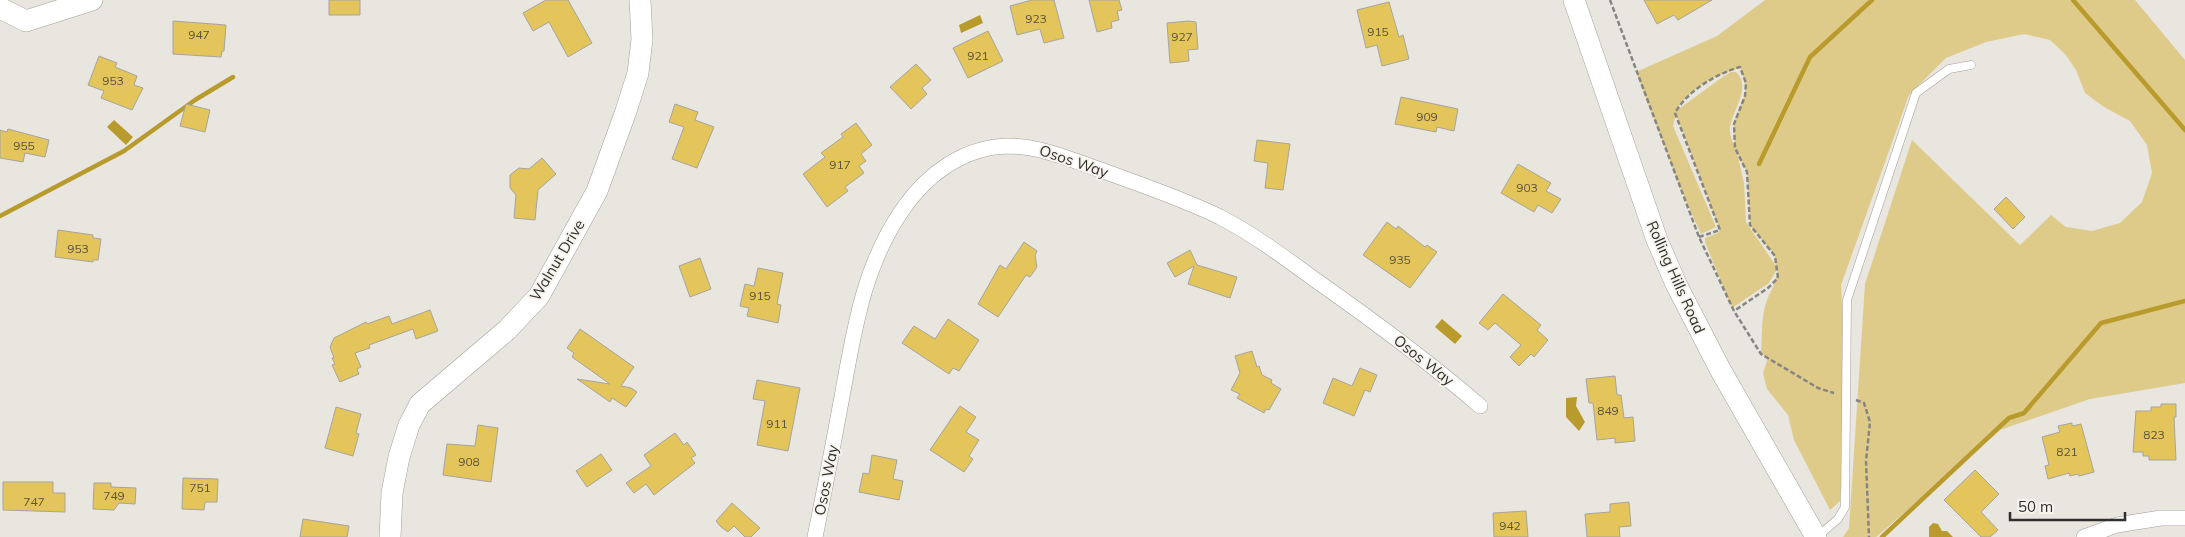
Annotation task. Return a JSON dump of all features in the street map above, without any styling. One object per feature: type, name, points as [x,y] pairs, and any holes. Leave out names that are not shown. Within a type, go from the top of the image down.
[{"type":"street","points":[[0,8],[26,22],[92,0]]},
{"type":"street","name":"Walnut Drive","points":[[390,537],[392,493],[399,457],[409,425],[420,404],[507,330],[539,296],[597,192],[638,73],[642,39],[640,0]]},
{"type":"street","name":"Rolling Hills Road","points":[[1574,0],[1657,240],[1676,284],[1721,372],[1816,537]]},
{"type":"street","name":"Osos Way","points":[[815,537],[857,317],[871,267],[885,237],[921,186],[956,159],[980,150],[1006,146],[1037,147],[1170,195],[1222,218],[1330,290],[1448,378],[1480,406]]},
{"type":"street","points":[[2084,537],[2117,525],[2161,518],[2185,518]]},
{"type":"lane","points":[[1816,537],[1838,518],[1845,507],[1847,300],[1916,93],[1949,69],[1970,65]]},
{"type":"path","points":[[1610,0],[1699,237],[1734,311],[1761,354],[1818,388],[1864,403],[1870,422],[1866,461],[1869,537]]},
{"type":"path","points":[[1699,237],[1720,230],[1675,113],[1682,100],[1725,72],[1740,68],[1746,83],[1745,96],[1734,124],[1735,148],[1747,172],[1750,225],[1775,256],[1778,278],[1768,288],[1734,311]]},
{"type":"shaded area","points":[[1765,0],[2135,0],[2185,60],[2185,383],[2090,399],[2000,430],[1876,537],[1843,537],[1849,528],[1865,284],[1912,140],[2020,245],[2051,215],[2066,227],[2092,231],[2120,223],[2142,202],[2152,173],[2147,145],[2130,121],[2104,107],[2085,93],[2076,70],[2065,54],[2050,40],[2024,34],[1986,42],[1946,58],[1909,95],[1841,285],[1846,396],[1840,501],[1830,510],[1794,440],[1788,415],[1767,389],[1763,373],[1768,358],[1761,354],[1763,315],[1775,282],[1777,269],[1769,283],[1732,308],[1705,242],[1705,238],[1718,233],[1720,230],[1676,114],[1673,126],[1716,227],[1701,234],[1680,187],[1636,72],[1717,36]],"holes":[[[1740,68],[1745,91],[1734,122],[1735,147],[1730,135],[1730,127],[1742,91],[1742,84],[1736,72],[1731,72],[1724,76],[1676,111],[1687,96],[1703,84],[1722,74]],[[1737,153],[1747,172],[1750,225],[1775,256],[1776,266],[1746,222],[1744,183]]]},
{"type":"shaded area","points":[[980,15],[983,23],[961,33],[959,25]]},
{"type":"shaded area","points":[[114,120],[133,137],[126,145],[107,127]]},
{"type":"shaded area","points":[[1442,319],[1462,336],[1455,344],[1435,327]]},
{"type":"shaded area","points":[[1577,397],[1576,406],[1585,422],[1579,431],[1566,417],[1566,398]]},
{"type":"shaded area","points":[[1933,523],[1938,524],[1942,531],[1947,531],[1953,537],[1929,537],[1929,527]]},
{"type":"building","points":[[329,0],[360,0],[360,15],[329,15]]},
{"type":"building","points":[[546,0],[568,0],[592,43],[568,57],[549,22],[533,31],[523,13]]},
{"type":"building","points":[[1032,0],[1054,0],[1064,38],[1044,43],[1040,29],[1017,35],[1010,6]]},
{"type":"building","points":[[1089,0],[1119,0],[1122,10],[1117,11],[1119,20],[1111,22],[1112,28],[1097,32]]},
{"type":"building","points":[[1644,0],[1712,0],[1678,20],[1674,15],[1657,24]]},
{"type":"building","points":[[1389,2],[1399,37],[1403,35],[1409,59],[1382,66],[1377,45],[1366,48],[1357,10]]},
{"type":"building","points":[[173,21],[226,25],[224,51],[222,51],[221,57],[173,54]]},
{"type":"building","points":[[1196,22],[1198,49],[1188,50],[1189,61],[1170,63],[1167,23]]},
{"type":"building","points":[[988,31],[1003,61],[968,78],[953,48]]},
{"type":"building","points":[[99,56],[117,63],[115,67],[137,76],[134,85],[143,88],[132,110],[101,98],[104,91],[88,85]]},
{"type":"building","points":[[916,64],[931,80],[922,88],[927,94],[911,109],[890,87]]},
{"type":"building","points":[[1401,97],[1458,109],[1454,131],[1437,127],[1436,132],[1395,124]]},
{"type":"building","points":[[186,104],[210,110],[205,132],[180,126]]},
{"type":"building","points":[[675,104],[698,112],[695,120],[714,127],[697,168],[672,159],[684,127],[669,122]]},
{"type":"building","points":[[856,123],[872,145],[861,154],[866,161],[859,166],[864,173],[845,187],[848,191],[827,207],[803,174],[825,157],[821,153],[843,137],[841,134]]},
{"type":"building","points":[[8,129],[49,140],[45,157],[25,153],[23,162],[0,158],[0,130],[7,132]]},
{"type":"building","points":[[1257,140],[1290,144],[1283,190],[1265,188],[1268,163],[1254,161]]},
{"type":"building","points":[[542,158],[556,174],[538,190],[535,220],[514,218],[516,195],[510,188],[510,175],[519,168],[529,169]]},
{"type":"building","points":[[1518,164],[1551,183],[1546,191],[1561,199],[1552,213],[1538,205],[1534,212],[1501,193]]},
{"type":"building","points":[[2006,197],[2025,217],[2013,229],[1994,209]]},
{"type":"building","points":[[1387,222],[1396,229],[1398,226],[1425,247],[1427,245],[1437,252],[1410,288],[1363,255]]},
{"type":"building","points":[[58,230],[93,235],[93,238],[101,239],[98,260],[93,260],[93,262],[55,257]]},
{"type":"building","points":[[1024,242],[1037,251],[1035,255],[1037,267],[1030,277],[1026,275],[998,317],[978,304],[1000,265],[1006,269]]},
{"type":"building","points":[[1190,250],[1197,265],[1237,277],[1230,298],[1188,284],[1194,266],[1175,277],[1167,263]]},
{"type":"building","points":[[700,258],[711,289],[690,297],[679,266]]},
{"type":"building","points":[[758,268],[783,273],[777,304],[781,305],[778,323],[747,316],[749,308],[740,306],[745,284],[754,286]]},
{"type":"building","points":[[1503,294],[1541,325],[1537,330],[1548,340],[1534,357],[1531,354],[1519,366],[1510,357],[1521,345],[1495,323],[1488,330],[1479,323]]},
{"type":"building","points":[[430,310],[438,331],[416,339],[413,329],[369,345],[370,348],[355,353],[361,367],[357,369],[359,374],[340,382],[332,365],[335,364],[330,347],[334,338],[366,322],[367,324],[389,316],[392,324]]},
{"type":"building","points":[[948,319],[979,340],[959,371],[953,368],[949,374],[902,343],[914,326],[935,339]]},
{"type":"building","points":[[580,329],[634,367],[621,386],[631,388],[637,392],[626,407],[612,398],[610,402],[577,379],[610,384],[572,357],[574,353],[567,348]]},
{"type":"building","points":[[1252,351],[1257,367],[1259,366],[1262,375],[1272,380],[1271,383],[1281,389],[1269,410],[1266,409],[1264,413],[1237,398],[1240,394],[1231,390],[1240,373],[1235,356]]},
{"type":"building","points":[[1360,368],[1377,375],[1370,392],[1365,390],[1354,416],[1323,403],[1333,378],[1352,386]]},
{"type":"building","points":[[1615,376],[1617,395],[1621,395],[1624,418],[1633,417],[1635,441],[1615,443],[1615,438],[1597,440],[1593,403],[1589,403],[1586,379]]},
{"type":"building","points":[[757,380],[800,388],[788,451],[757,445],[765,401],[753,399]]},
{"type":"building","points":[[2161,404],[2176,404],[2176,417],[2174,417],[2176,460],[2149,460],[2149,456],[2143,456],[2143,452],[2133,452],[2136,411],[2151,411],[2151,407],[2161,407]]},
{"type":"building","points":[[960,406],[976,417],[966,432],[979,440],[969,456],[973,459],[964,472],[930,450]]},
{"type":"building","points":[[336,407],[361,414],[356,433],[359,434],[353,456],[325,448]]},
{"type":"building","points":[[2072,423],[2072,426],[2081,424],[2094,472],[2079,476],[2078,474],[2070,476],[2069,473],[2048,479],[2045,466],[2049,465],[2042,437],[2060,432],[2058,426]]},
{"type":"building","points":[[478,425],[498,428],[491,482],[443,475],[447,444],[475,446]]},
{"type":"building","points":[[675,433],[684,445],[687,442],[696,455],[691,458],[695,463],[654,495],[646,484],[634,493],[626,483],[651,466],[644,455]]},
{"type":"building","points":[[601,454],[612,470],[587,487],[576,471]]},
{"type":"building","points":[[872,455],[897,460],[893,479],[903,481],[899,500],[859,492],[863,473],[869,474]]},
{"type":"building","points":[[1975,470],[1999,494],[1981,512],[1998,530],[1990,537],[1981,537],[1944,500]]},
{"type":"building","points":[[183,478],[218,479],[217,502],[205,502],[204,510],[182,509]]},
{"type":"building","points":[[3,482],[53,482],[53,493],[65,493],[65,512],[3,510]]},
{"type":"building","points":[[94,483],[111,483],[111,487],[136,488],[135,504],[119,503],[114,510],[93,509]]},
{"type":"building","points":[[1629,502],[1631,526],[1619,527],[1620,537],[1587,537],[1585,514],[1610,512],[1610,504]]},
{"type":"building","points":[[732,503],[760,528],[751,537],[745,537],[734,526],[728,532],[716,521]]},
{"type":"building","points":[[1526,511],[1528,537],[1494,537],[1493,513]]},
{"type":"building","points":[[303,519],[349,526],[347,537],[300,537]]},
{"type":"waterway","points":[[1759,164],[1810,57],[1872,0]]},
{"type":"waterway","points":[[2073,0],[2185,130]]},
{"type":"waterway","points":[[0,216],[124,151],[195,100],[233,77]]},
{"type":"waterway","points":[[1882,537],[2009,418],[2024,413],[2101,323],[2185,301]]}]
